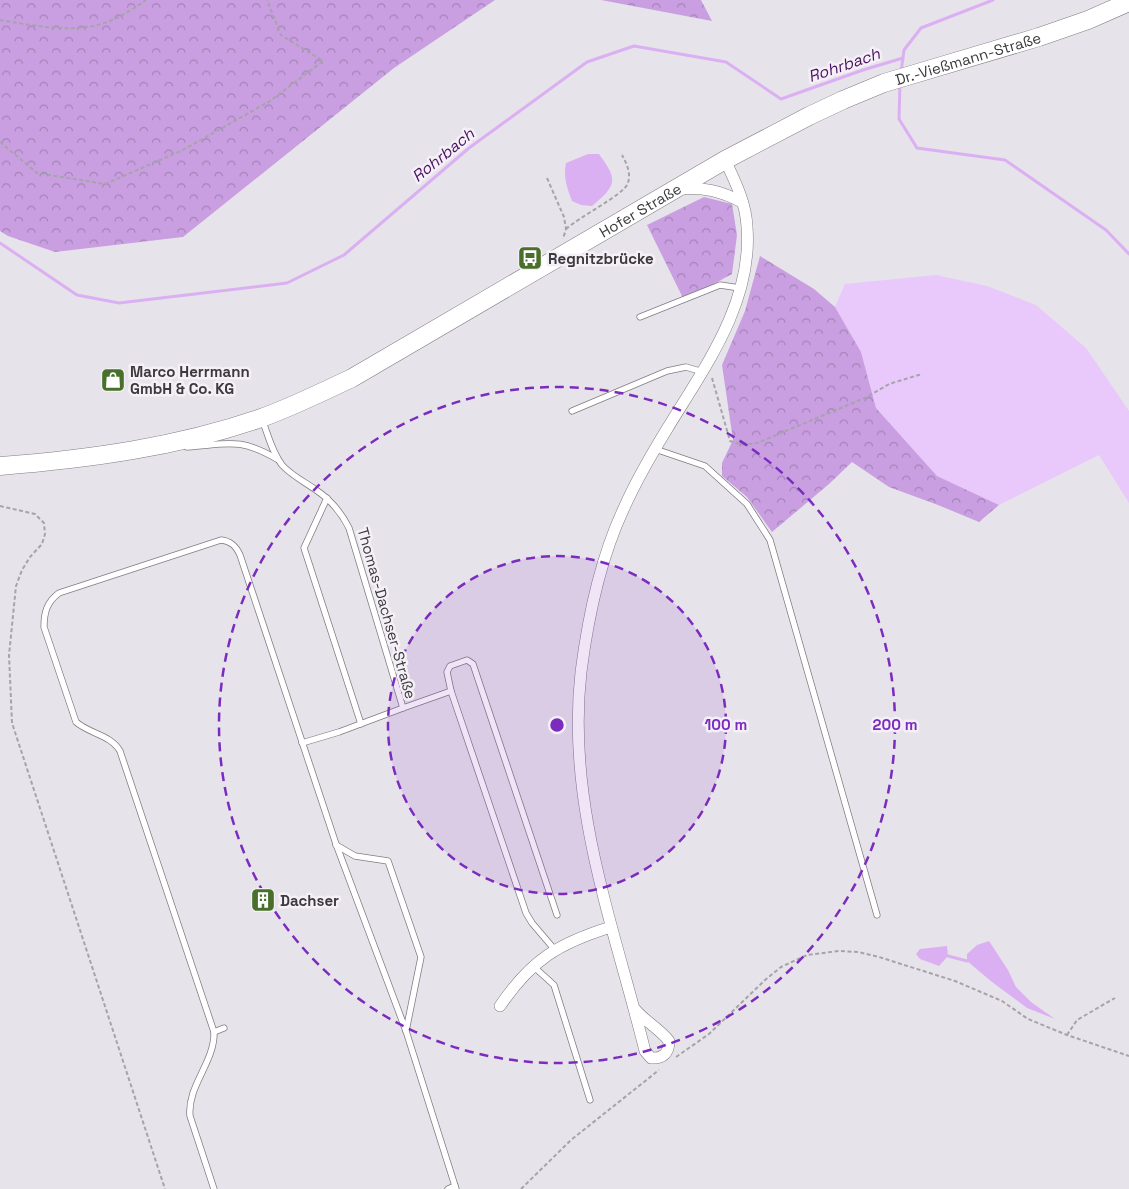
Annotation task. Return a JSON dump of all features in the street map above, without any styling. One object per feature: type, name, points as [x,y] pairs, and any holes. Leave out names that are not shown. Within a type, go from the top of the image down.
[{"type":"main road","name":"Dr.-Vießmann-Straße","points":[[725,160],[809,116],[884,83],[1039,38],[1129,2]]},
{"type":"main road","name":"Hofer Straße","points":[[0,466],[68,461],[158,446],[233,427],[316,395],[352,378],[725,160]]},
{"type":"street","points":[[634,1008],[669,1041],[668,1052],[665,1056],[650,1058],[645,1051],[593,854],[582,788],[578,738],[581,674],[589,622],[611,540],[623,509],[655,449],[722,336],[733,311],[740,288],[748,245],[747,224],[742,202],[725,160]]},
{"type":"street","points":[[675,189],[696,188],[712,190],[724,193],[742,202]]},
{"type":"street","points":[[500,1006],[515,985],[533,966],[555,950],[586,935],[611,927]]},
{"type":"lane","points":[[640,317],[720,285],[740,288]]},
{"type":"lane","points":[[572,411],[667,370],[705,367]]},
{"type":"lane","points":[[262,417],[278,460]]},
{"type":"lane","points":[[158,446],[172,448],[246,444],[262,450],[278,460]]},
{"type":"lane","points":[[655,449],[705,466],[747,504],[770,540],[877,915]]},
{"type":"lane","name":"Thomas-Dachser-Straße","points":[[278,460],[291,473],[327,498],[339,510],[349,528],[403,708],[302,743]]},
{"type":"lane","points":[[327,498],[304,548],[361,724]]},
{"type":"lane","points":[[214,1189],[189,1108],[190,1098],[212,1050],[214,1032],[120,751],[112,741],[81,726],[73,716],[44,627],[45,611],[48,603],[59,593],[216,541],[227,540],[235,546],[240,555],[336,844],[406,1031],[455,1188],[448,1189]]},
{"type":"lane","points":[[555,950],[526,913],[451,691],[447,672],[450,666],[467,660],[473,664],[556,916]]},
{"type":"lane","points":[[403,708],[451,691]]},
{"type":"lane","points":[[336,844],[355,856],[388,861],[421,957],[406,1031]]},
{"type":"lane","points":[[533,966],[554,985],[590,1100]]},
{"type":"lane","points":[[214,1032],[224,1028]]},
{"type":"path","points":[[0,20],[34,26],[84,28],[112,20],[146,0]]},
{"type":"path","points":[[0,142],[37,173],[105,184],[183,150],[270,100],[323,61],[281,35],[267,0]]},
{"type":"path","points":[[566,229],[577,220],[621,193],[627,186],[629,176],[622,155]]},
{"type":"path","points":[[548,178],[564,217],[566,229],[562,256]]},
{"type":"path","points":[[705,367],[730,441],[743,445],[757,443],[866,397],[889,384],[922,374]]},
{"type":"path","points":[[0,506],[35,514],[44,523],[45,534],[42,544],[30,557],[22,570],[16,586],[9,656],[12,723],[165,1189]]},
{"type":"path","points":[[669,1041],[674,1058],[709,1034],[781,967],[807,955],[839,951],[858,952],[955,981],[1002,1001],[1028,1019],[1067,1035],[1129,1056]]},
{"type":"path","points":[[1067,1035],[1077,1020],[1115,998]]},
{"type":"path","points":[[521,1189],[571,1140],[661,1068]]},
{"type":"shaded area","points":[[588,154],[599,154],[612,176],[612,182],[606,193],[592,206],[581,205],[572,201],[565,178],[566,163]]},
{"type":"shaded area","points":[[936,275],[987,286],[1036,305],[1086,348],[1129,411],[1129,503],[1099,455],[999,505],[937,476],[876,408],[861,352],[835,307],[845,284]]},
{"type":"shaded area","points":[[989,941],[1008,970],[1016,987],[1031,1002],[1055,1019],[1027,1008],[967,961],[967,954],[977,945]]},
{"type":"shaded area","points":[[947,946],[948,956],[939,966],[920,959],[916,954],[920,949]]},
{"type":"green space","points":[[0,0],[495,0],[394,68],[183,237],[55,252],[8,236],[0,231]]},
{"type":"green space","points":[[601,0],[701,0],[712,21]]},
{"type":"green space","points":[[704,197],[732,204],[737,235],[732,274],[684,300],[647,225]]},
{"type":"green space","points":[[760,256],[814,289],[835,307],[861,352],[876,408],[937,476],[999,505],[979,522],[889,487],[852,462],[772,532],[747,497],[722,476],[722,463],[733,440],[722,365],[745,311]]},
{"type":"waterway","points":[[901,72],[904,50],[921,28],[993,0]]},
{"type":"waterway","name":"Rohrbach","points":[[0,243],[77,295],[119,303],[287,283],[344,255],[469,148],[587,62],[634,46],[726,62],[781,99],[903,58]]},
{"type":"waterway","points":[[900,83],[899,119],[917,148],[1005,160],[1106,230],[1129,254]]},
{"type":"waterway","points":[[948,956],[967,961]]},
{"type":"place","name":"Regnitzbrücke","points":[[530,258]]},
{"type":"place","name":"Marco Herrmann GmbH & Co. KG","points":[[113,380]]},
{"type":"place","name":"Dachser","points":[[263,900]]}]
